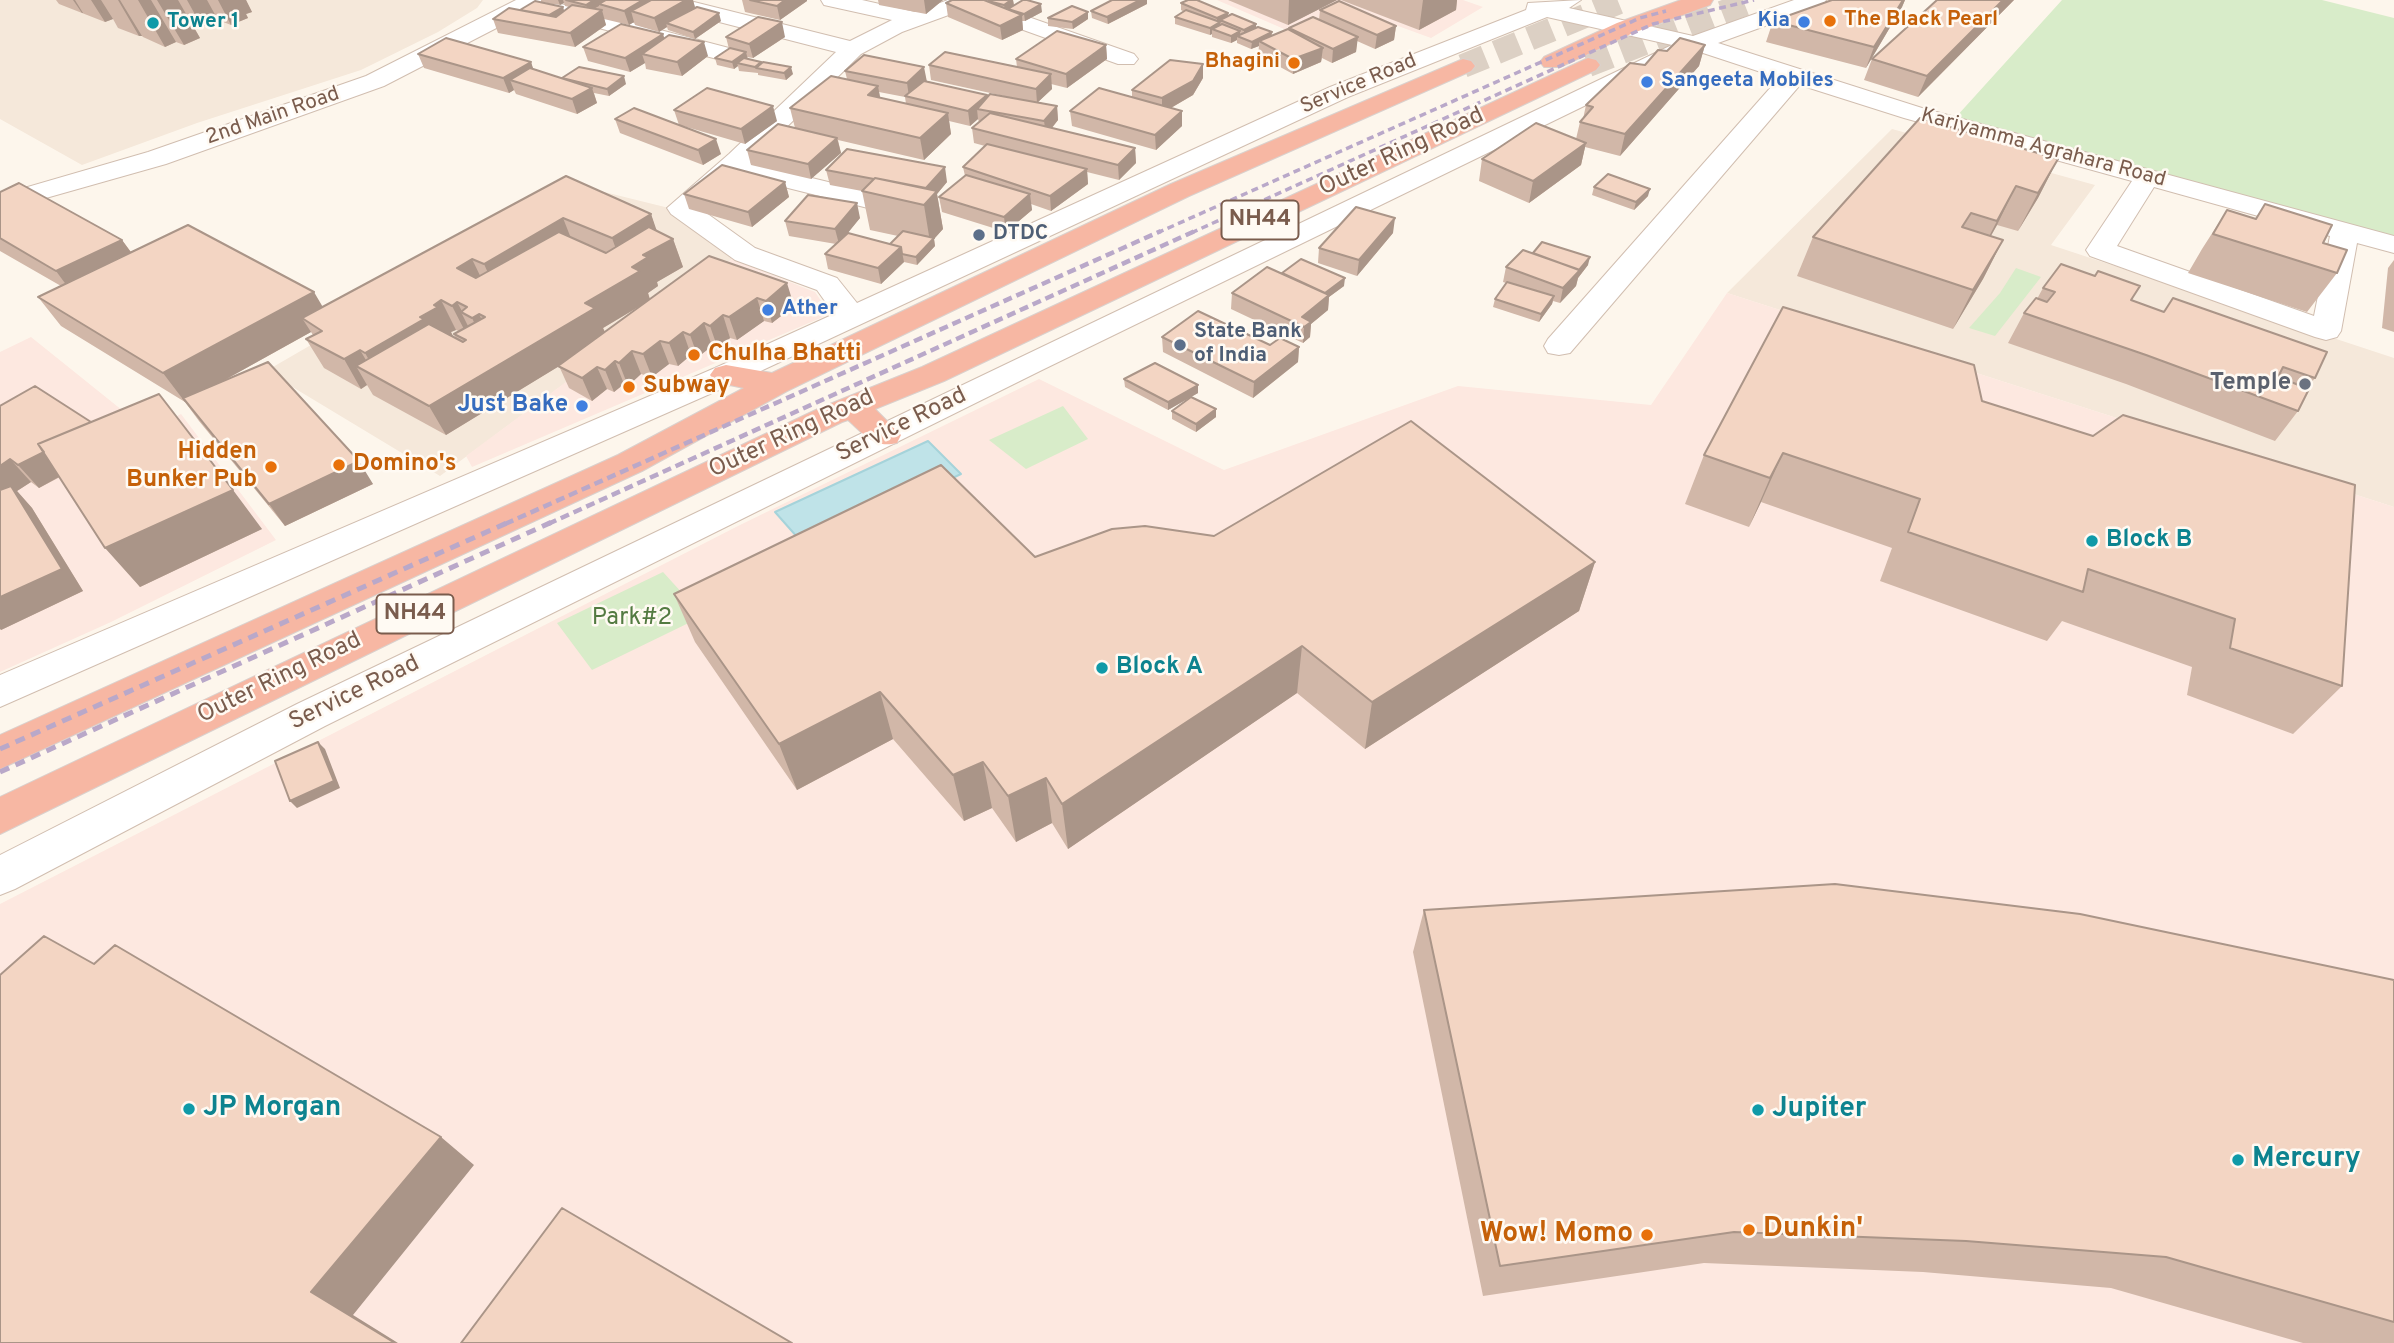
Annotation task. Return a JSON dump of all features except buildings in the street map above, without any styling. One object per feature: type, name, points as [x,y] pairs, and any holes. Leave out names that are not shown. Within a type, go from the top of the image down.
[{"type":"highway","points":[[885,435],[841,410],[898,367],[1000,314],[1625,28],[1702,0]]},
{"type":"highway","name":"Outer Ring Road","points":[[0,816],[841,410],[933,374],[1588,65]]},
{"type":"highway","name":"Outer Ring Road","points":[[0,753],[630,463],[776,384],[1180,190],[1463,66]]},
{"type":"highway","points":[[726,375],[776,384]]},
{"type":"street","points":[[661,0],[775,32],[853,49]]},
{"type":"street","points":[[832,0],[918,19]]},
{"type":"street","name":"Kariyamma Agrahara Road","points":[[1513,0],[1542,10],[1695,43],[1913,113],[2394,245]]},
{"type":"street","name":"Service Road","points":[[0,692],[726,375],[1339,92],[1570,0]]},
{"type":"street","name":"Service Road","points":[[0,876],[125,809],[312,715],[1695,43],[1815,0]]},
{"type":"street","points":[[530,1],[721,52]]},
{"type":"street","name":"2nd Main Road","points":[[0,203],[157,158],[375,81],[530,1]]},
{"type":"street","points":[[853,318],[827,284],[745,254],[681,208],[731,166],[853,49],[894,27],[965,1],[1126,60]]},
{"type":"street","points":[[598,48],[628,29]]},
{"type":"street","points":[[1559,346],[1796,74]]},
{"type":"street","points":[[811,90],[838,95]]},
{"type":"street","points":[[731,166],[884,204]]},
{"type":"street","points":[[2147,178],[2100,250],[2326,331],[2345,232]]},
{"type":"shaded area","points":[[0,0],[483,0],[477,8],[438,32],[361,70],[197,123],[82,165],[0,119]]},
{"type":"shaded area","points":[[1217,0],[1463,0],[1483,7],[1431,38],[1346,7],[1291,32]]},
{"type":"shaded area","points":[[1892,129],[2095,185],[2051,245],[2394,358],[2394,507],[1727,293]]},
{"type":"shaded area","points":[[584,187],[673,209],[732,259],[440,476],[266,371]]},
{"type":"shaded area","points":[[732,259],[815,292],[830,314],[472,467],[466,456]]},
{"type":"shaded area","points":[[1727,293],[2394,507],[2394,1343],[0,1343],[0,904],[738,526],[1039,379],[1224,470],[1458,386],[1651,405]]},
{"type":"shaded area","points":[[31,337],[148,431],[181,414],[276,540],[111,622],[0,672],[0,352]]},
{"type":"green space","points":[[2062,0],[2322,0],[2394,18],[2394,237],[1956,117]]},
{"type":"green space","points":[[2016,268],[2041,277],[1995,336],[1969,328],[2000,293]]},
{"type":"green space","points":[[1063,406],[1088,439],[1026,469],[989,440]]},
{"type":"green space","name":"Park#2","points":[[663,572],[703,616],[592,670],[557,623]]},
{"type":"water","points":[[928,441],[961,474],[806,547],[775,512]]},
{"type":"tunnel","points":[[1463,66],[1624,0]]},
{"type":"tunnel","points":[[1588,65],[1755,0]]},
{"type":"railway","points":[[1191,233],[1653,24],[1754,0]]},
{"type":"railway","points":[[1157,233],[1640,18],[1666,11]]},
{"type":"railway","points":[[505,524],[1161,231]]},
{"type":"railway","points":[[548,524],[1195,231]]},
{"type":"railway","points":[[0,749],[509,522]]},
{"type":"railway","points":[[0,772],[552,522]]},
{"type":"place","name":"The Black Pearl","points":[[1830,21]]},
{"type":"place","name":"Kia","points":[[1804,22]]},
{"type":"place","name":"Tower 1","points":[[153,23]]},
{"type":"place","name":"Bhagini","points":[[1294,63]]},
{"type":"place","name":"Sangeeta Mobiles","points":[[1647,82]]},
{"type":"place","name":"DTDC","points":[[979,235]]},
{"type":"place","name":"Ather","points":[[768,310]]},
{"type":"place","name":"State Bank of India","points":[[1180,345]]},
{"type":"place","name":"Chulha Bhatti","points":[[694,355]]},
{"type":"place","name":"Temple","points":[[2305,384]]},
{"type":"place","name":"Subway","points":[[629,387]]},
{"type":"place","name":"Just Bake","points":[[582,406]]},
{"type":"place","name":"Domino's","points":[[339,465]]},
{"type":"place","name":"Hidden Bunker Pub","points":[[271,467]]},
{"type":"place","name":"Block B","points":[[2092,541]]},
{"type":"place","name":"Block A","points":[[1102,668]]},
{"type":"place","name":"JP Morgan","points":[[189,1109]]},
{"type":"place","name":"Jupiter","points":[[1758,1110]]},
{"type":"place","name":"Mercury","points":[[2238,1160]]},
{"type":"place","name":"Dunkin'","points":[[1749,1230]]},
{"type":"place","name":"Wow! Momo","points":[[1647,1235]]}]
